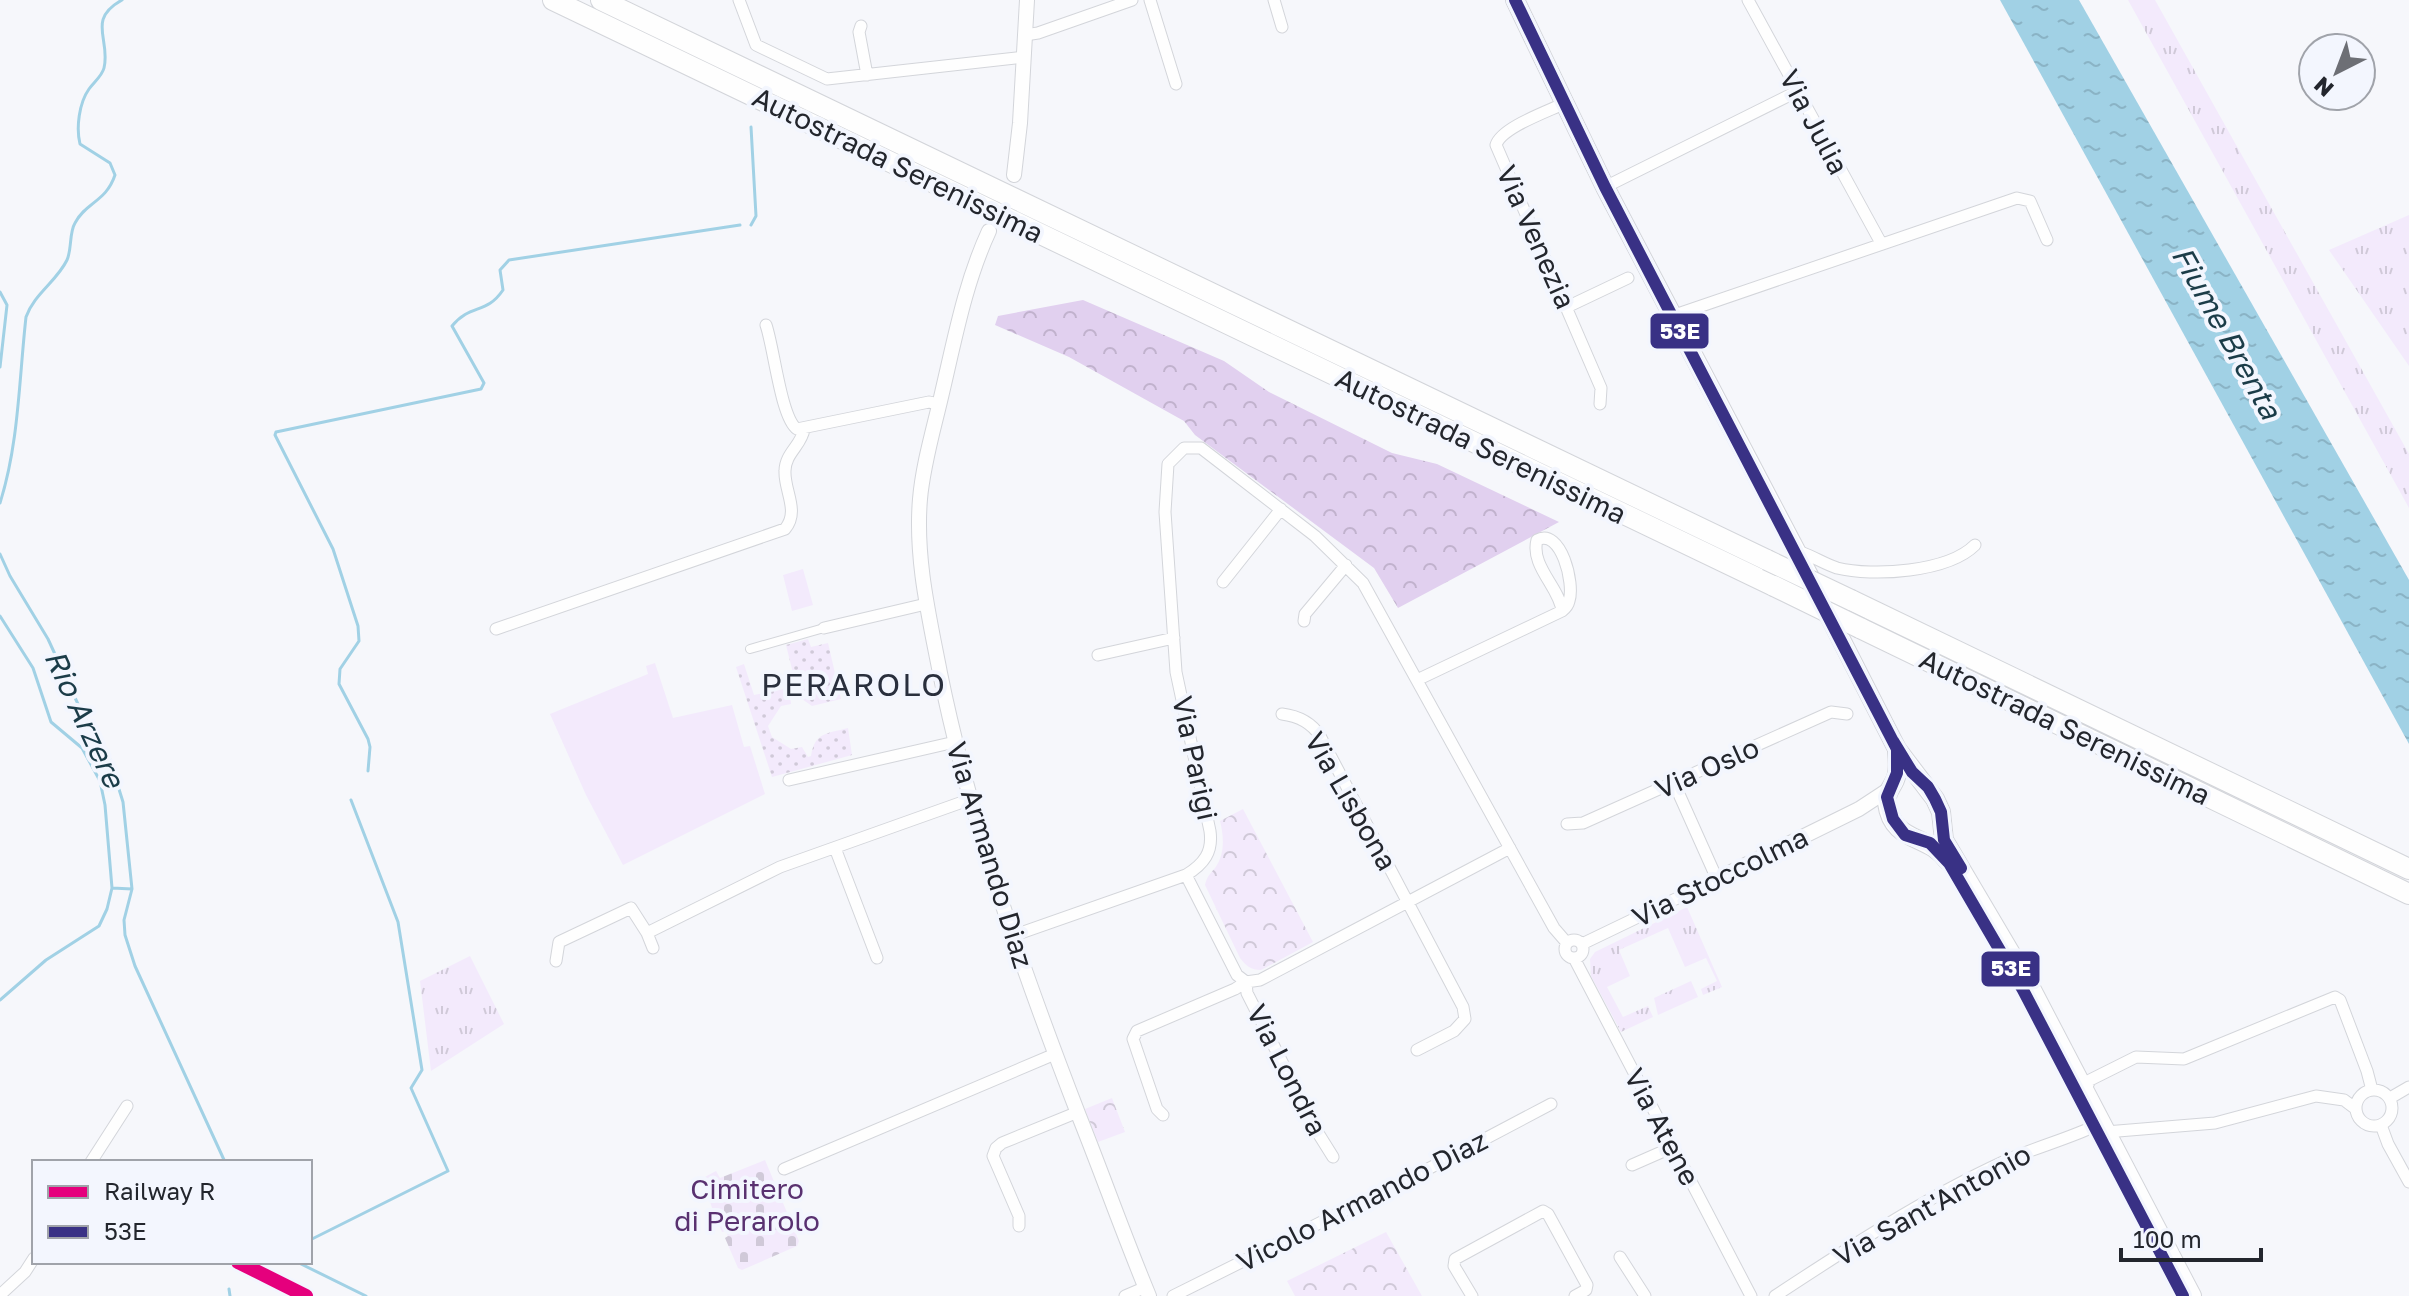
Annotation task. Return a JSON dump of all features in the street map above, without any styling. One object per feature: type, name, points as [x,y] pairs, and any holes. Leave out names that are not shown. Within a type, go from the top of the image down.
[{"type":"highway","name":"Autostrada Serenissima","points":[[553,0],[2409,894]]},
{"type":"highway","name":"Autostrada Serenissima","points":[[601,0],[2409,869]]},
{"type":"main road","points":[[1515,0],[1605,187],[1897,749],[1935,799],[1941,812],[1944,840],[2019,965],[2085,1091],[2183,1296]]},
{"type":"main road","points":[[1897,749],[1898,766],[1887,802],[1893,819],[1905,835],[1938,849],[1949,863],[2192,1296]]},
{"type":"main road","points":[[1892,786],[1907,776],[1921,781]]},
{"type":"main road","points":[[1922,840],[1937,832],[1941,823]]},
{"type":"street","points":[[739,0],[749,33],[759,48],[827,79],[1024,57]]},
{"type":"street","points":[[1014,175],[1027,0]]},
{"type":"street","points":[[1025,35],[1132,0]]},
{"type":"street","points":[[1150,0],[1176,84]]},
{"type":"street","points":[[1274,0],[1282,27]]},
{"type":"street","name":"Via Julia","points":[[1748,0],[1881,243]]},
{"type":"street","points":[[861,26],[859,32],[867,75]]},
{"type":"street","points":[[1605,187],[1798,91]]},
{"type":"street","name":"Via Venezia","points":[[1563,104],[1507,131],[1496,145],[1601,388],[1600,404]]},
{"type":"street","points":[[1672,316],[2022,197],[2030,201],[2047,240]]},
{"type":"street","name":"Via Armando Diaz","points":[[989,231],[961,306],[920,500],[921,565],[926,604],[955,742],[1012,936],[1121,1231],[1147,1292]]},
{"type":"street","points":[[1567,307],[1628,278]]},
{"type":"street","points":[[766,325],[787,418],[797,429],[929,402],[939,404]]},
{"type":"street","points":[[496,629],[785,529],[792,517],[785,469],[790,452],[803,436],[804,429]]},
{"type":"street","name":"Via Atene","points":[[1180,450],[1201,448],[1281,509],[1346,565],[1370,593],[1554,928],[1567,943],[1566,954],[1574,958],[1751,1296]]},
{"type":"street","name":"Via Parigi","points":[[1180,450],[1168,464],[1165,492],[1176,672],[1211,837],[1206,858],[1186,875]]},
{"type":"street","points":[[1223,582],[1281,509]]},
{"type":"street","points":[[1417,680],[1562,611],[1569,602],[1569,579],[1558,544],[1551,538],[1542,537],[1535,546],[1537,555],[1551,588],[1560,599],[1562,611]]},
{"type":"street","points":[[1798,555],[1803,553],[1835,567],[1864,573],[1884,573],[1946,561],[1975,545]]},
{"type":"street","points":[[1304,621],[1305,614],[1346,565]]},
{"type":"street","points":[[750,649],[926,604]]},
{"type":"street","points":[[1098,655],[1174,638]]},
{"type":"street","name":"Via Oslo","points":[[1567,824],[1583,823],[1831,712],[1847,714]]},
{"type":"street","name":"Via Lisbona","points":[[1282,714],[1295,716],[1315,729],[1465,1015],[1460,1028],[1417,1050]]},
{"type":"street","points":[[789,780],[955,742]]},
{"type":"street","points":[[1674,783],[1717,879]]},
{"type":"street","name":"Via Stoccolma","points":[[1582,944],[1859,809],[1892,786]]},
{"type":"street","points":[[647,933],[780,867],[971,799]]},
{"type":"street","points":[[1859,809],[1877,809],[1893,819]]},
{"type":"street","points":[[835,848],[877,958]]},
{"type":"street","name":"Via Lisbona","points":[[1246,982],[1260,980],[1510,848]]},
{"type":"street","points":[[1012,936],[1186,875]]},
{"type":"street","name":"Via Londra","points":[[1186,875],[1237,975],[1246,982],[1247,993],[1333,1157]]},
{"type":"street","points":[[556,961],[559,942],[631,908],[653,948]]},
{"type":"street","points":[[1567,943],[1574,940],[1582,944],[1582,954],[1574,958]]},
{"type":"street","name":"Via Londra","points":[[1163,1115],[1157,1109],[1139,1061],[1133,1034],[1246,982]]},
{"type":"street","points":[[2085,1091],[2090,1080],[2136,1057],[2184,1059],[2338,999],[2372,1090]]},
{"type":"street","points":[[784,1169],[1055,1054]]},
{"type":"street","points":[[2390,1098],[2409,1087]]},
{"type":"street","points":[[2372,1090],[2390,1098],[2392,1113],[2387,1122],[2372,1127],[2363,1122],[2356,1109],[2362,1095],[2372,1090]]},
{"type":"street","name":"Via Sant'Antonio","points":[[1775,1296],[1893,1220],[2017,1156],[2101,1129],[2215,1123],[2316,1096],[2344,1100],[2356,1109]]},
{"type":"street","name":"Vicolo Armando Diaz","points":[[1173,1296],[1360,1204],[1551,1104]]},
{"type":"street","points":[[92,1160],[127,1106]]},
{"type":"street","points":[[1019,1226],[1019,1216],[994,1152],[1002,1143],[1078,1112]]},
{"type":"street","points":[[2381,1125],[2409,1182]]},
{"type":"street","points":[[1632,1165],[1673,1147]]},
{"type":"street","points":[[1472,1296],[1454,1261],[1543,1211],[1548,1214],[1587,1285],[1586,1290],[1575,1296]]},
{"type":"street","points":[[1620,1257],[1645,1296]]},
{"type":"street","points":[[0,1295],[32,1261]]},
{"type":"street","points":[[1125,1296],[1147,1292]]},
{"type":"green space","points":[[2128,0],[2155,0],[2409,454],[2409,508]]},
{"type":"green space","points":[[2409,215],[2409,366],[2329,250]]},
{"type":"green space","points":[[1083,300],[1224,361],[1269,392],[1392,453],[1437,464],[1559,522],[1398,608],[1374,568],[1195,435],[1184,421],[1069,357],[995,325],[998,316]]},
{"type":"green space","points":[[803,569],[813,605],[792,611],[783,575]]},
{"type":"green space","points":[[808,639],[811,647],[828,643],[841,699],[812,706],[799,697],[786,645]]},
{"type":"green space","points":[[655,663],[673,718],[732,705],[744,747],[750,746],[765,794],[623,865],[586,795],[550,714],[648,674],[646,666]]},
{"type":"green space","points":[[744,664],[754,695],[789,688],[791,704],[781,706],[768,726],[772,737],[791,749],[802,747],[808,757],[819,738],[848,728],[852,755],[772,777],[736,667]]},
{"type":"green space","points":[[1243,809],[1313,942],[1261,970],[1249,967],[1240,958],[1205,885],[1222,851],[1220,821]]},
{"type":"green space","points":[[1687,907],[1722,987],[1703,995],[1701,989],[1717,981],[1706,958],[1685,967],[1668,928],[1619,950],[1630,976],[1607,987],[1623,1017],[1648,1006],[1653,1017],[1621,1032],[1591,976],[1590,959],[1595,952]]},
{"type":"green space","points":[[470,956],[504,1024],[431,1071],[420,981]]},
{"type":"green space","points":[[1691,981],[1698,997],[1658,1015],[1654,998]]},
{"type":"green space","points":[[1112,1098],[1125,1132],[1098,1142],[1085,1109]]},
{"type":"green space","name":"Cimitero di Perarolo","points":[[765,1160],[799,1241],[797,1246],[742,1270],[738,1268],[725,1238],[728,1236],[726,1231],[722,1232],[715,1215],[711,1216],[709,1210],[712,1208],[703,1178],[716,1171],[720,1178]]},
{"type":"green space","points":[[1386,1232],[1422,1296],[1295,1296],[1287,1281]]},
{"type":"water","name":"Fiume Brenta","points":[[2000,0],[2079,0],[2409,580],[2409,744]]},
{"type":"waterway","name":"Rio Arzere","points":[[0,503],[15,434],[26,317],[34,301],[67,260],[75,223],[101,197],[115,175],[110,163],[80,144],[78,123],[86,95],[104,68],[102,23],[111,7],[122,0]]},
{"type":"waterway","points":[[751,127],[756,216],[751,225]]},
{"type":"waterway","points":[[368,771],[368,739],[339,684],[340,669],[359,641],[358,626],[333,549],[276,432],[481,389],[484,383],[452,326],[466,314],[497,298],[503,290],[500,270],[509,260],[740,225]]},
{"type":"waterway","points":[[0,292],[7,305],[0,367]]},
{"type":"waterway","name":"Rio Arzere","points":[[0,554],[48,639],[83,715],[109,757],[123,802],[132,889],[124,920],[125,935],[135,966],[224,1160]]},
{"type":"waterway","points":[[0,616],[33,668],[51,722],[82,748],[100,781],[112,888],[99,926],[46,960],[0,1000]]},
{"type":"waterway","points":[[312,1239],[448,1171],[411,1088],[422,1070],[398,922],[351,800]]},
{"type":"waterway","points":[[112,888],[132,889]]},
{"type":"waterway","points":[[301,1264],[366,1296]]},
{"type":"waterway","name":"Rio Arzere","points":[[229,1289],[230,1296]]},
{"type":"rail line","name":"R","points":[[242,1264],[306,1296]]},
{"type":"transit line","name":"53E","points":[[1515,0],[1605,187],[1897,749],[1897,773],[1887,797],[1893,819],[1905,835],[1930,843],[1949,863],[2023,990],[2183,1296]]},
{"type":"transit line","name":"53E","points":[[1893,741],[1912,772],[1928,787],[1935,799],[1941,812],[1944,840],[1961,868]]},
{"type":"district","name":"PERAROLO","points":[[854,685]]}]
